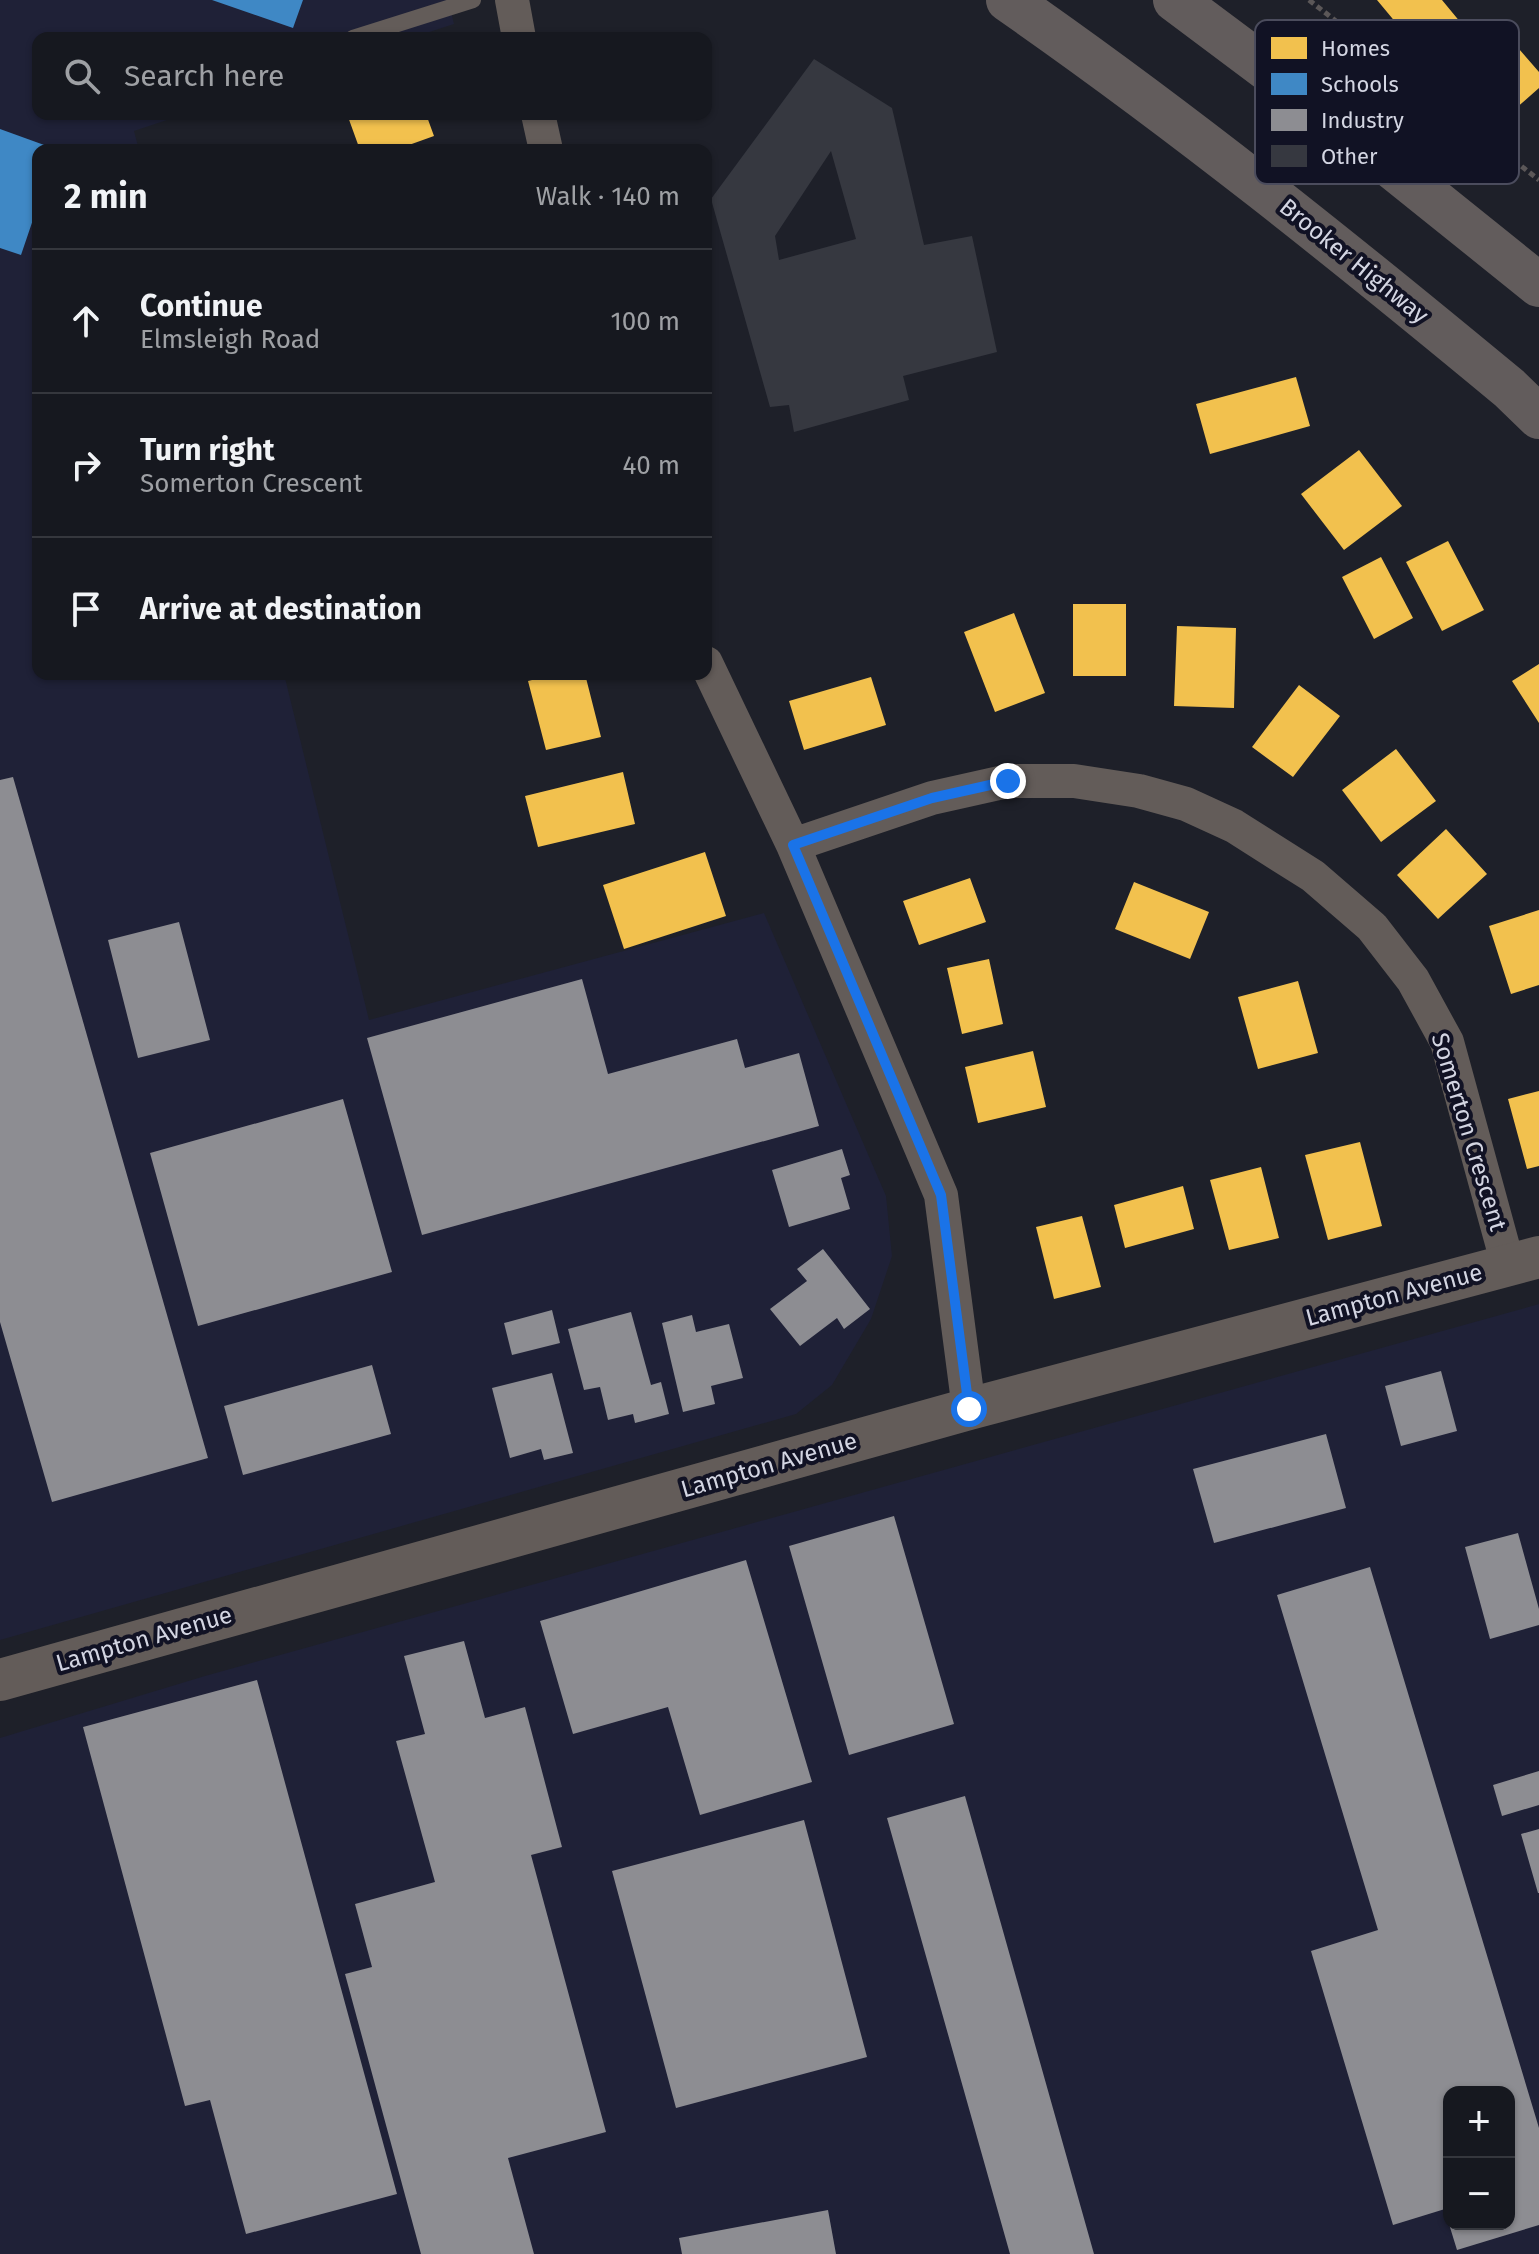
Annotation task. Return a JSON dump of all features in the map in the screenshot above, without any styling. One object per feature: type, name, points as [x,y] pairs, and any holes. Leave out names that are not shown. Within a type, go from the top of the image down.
[{"type":"highway","name":"Brooker Highway","points":[[1008,0],[1255,181]]},
{"type":"highway","points":[[1175,0],[1255,60]]},
{"type":"highway","name":"Brooker Highway","points":[[1258,184],[1509,388],[1539,417]]},
{"type":"highway","points":[[1413,184],[1539,285]]},
{"type":"street","points":[[512,0],[518,32]]},
{"type":"street","points":[[539,120],[545,144]]},
{"type":"street","points":[[712,676],[793,845],[941,1195],[969,1409]]},
{"type":"street","name":"Somerton Crescent","points":[[793,845],[932,798],[1008,781],[1074,781],[1139,791],[1186,804],[1234,826],[1313,876],[1372,927],[1413,980],[1447,1042],[1523,1261]]},
{"type":"street","name":"Lampton Avenue","points":[[0,1680],[969,1409],[1523,1261]]},
{"type":"lane","points":[[372,32],[473,0]]},
{"type":"path","points":[[1309,0],[1335,20]]},
{"type":"path","points":[[1519,164],[1539,180]]},
{"type":"shaded area","points":[[0,0],[448,0],[454,24],[429,32],[32,32],[32,120],[167,120],[134,131],[137,144],[32,144],[32,680],[285,680],[369,1020],[764,913],[886,1196],[892,1256],[871,1319],[832,1385],[796,1414],[0,1640]]},
{"type":"shaded area","points":[[1539,1304],[1539,2254],[0,2254],[0,1738],[205,1676]]},
{"type":"building: Homes","points":[[1377,0],[1442,0],[1459,20],[1394,20]]},
{"type":"building: Homes","points":[[1519,49],[1539,72],[1539,88],[1519,106]]},
{"type":"building: Homes","points":[[349,120],[428,120],[434,136],[412,144],[358,144]]},
{"type":"building: Homes","points":[[1296,377],[1310,426],[1210,454],[1196,404]]},
{"type":"building: Homes","points":[[1359,450],[1402,506],[1344,550],[1301,494]]},
{"type":"building: Homes","points":[[1448,541],[1484,610],[1442,631],[1406,562]]},
{"type":"building: Homes","points":[[1381,557],[1413,618],[1374,639],[1342,577]]},
{"type":"building: Homes","points":[[1073,604],[1126,604],[1126,676],[1073,676]]},
{"type":"building: Homes","points":[[1014,613],[1045,693],[995,712],[964,632]]},
{"type":"building: Homes","points":[[1177,626],[1236,628],[1234,708],[1174,706]]},
{"type":"building: Homes","points":[[1539,664],[1539,723],[1512,681]]},
{"type":"building: Homes","points":[[871,677],[886,725],[804,750],[789,701]]},
{"type":"building: Homes","points":[[587,680],[601,737],[546,750],[528,681]]},
{"type":"building: Homes","points":[[1299,685],[1340,716],[1293,777],[1252,747]]},
{"type":"building: Homes","points":[[1396,749],[1436,801],[1381,842],[1342,790]]},
{"type":"building: Homes","points":[[623,772],[635,824],[538,847],[525,796]]},
{"type":"building: Homes","points":[[1446,829],[1487,874],[1438,919],[1397,875]]},
{"type":"building: Homes","points":[[705,852],[726,916],[624,949],[603,885]]},
{"type":"building: Homes","points":[[970,878],[986,922],[919,945],[903,901]]},
{"type":"building: Homes","points":[[1134,882],[1209,912],[1190,959],[1115,929]]},
{"type":"building: Homes","points":[[1539,910],[1539,985],[1511,994],[1489,926]]},
{"type":"building: Homes","points":[[989,959],[1003,1024],[962,1034],[947,968]]},
{"type":"building: Homes","points":[[1298,981],[1318,1053],[1258,1069],[1238,997]]},
{"type":"building: Homes","points":[[1033,1051],[1046,1107],[978,1123],[965,1067]]},
{"type":"building: Homes","points":[[1539,1091],[1539,1166],[1527,1169],[1508,1099]]},
{"type":"building: Homes","points":[[1360,1142],[1382,1226],[1328,1240],[1305,1155]]},
{"type":"building: Homes","points":[[1261,1167],[1279,1238],[1229,1250],[1210,1180]]},
{"type":"building: Homes","points":[[1183,1186],[1194,1229],[1125,1248],[1114,1205]]},
{"type":"building: Homes","points":[[1082,1216],[1101,1287],[1054,1299],[1036,1227]]},
{"type":"building: Schools","points":[[212,0],[303,0],[293,28]]},
{"type":"building: Schools","points":[[0,129],[41,144],[32,144],[32,223],[21,255],[0,248]]},
{"type":"building: Industry","points":[[13,777],[208,1458],[52,1502],[0,1322],[0,780]]},
{"type":"building: Industry","points":[[179,922],[210,1040],[138,1058],[108,940]]},
{"type":"building: Industry","points":[[582,979],[608,1074],[737,1039],[745,1068],[799,1053],[819,1126],[422,1235],[367,1038]]},
{"type":"building: Industry","points":[[343,1099],[392,1272],[198,1326],[150,1153]]},
{"type":"building: Industry","points":[[842,1149],[850,1175],[841,1178],[850,1209],[789,1227],[772,1170]]},
{"type":"building: Industry","points":[[823,1249],[870,1309],[844,1329],[837,1318],[800,1346],[770,1309],[807,1281],[797,1269]]},
{"type":"building: Industry","points":[[552,1310],[560,1343],[512,1355],[504,1323]]},
{"type":"building: Industry","points":[[631,1312],[651,1385],[661,1382],[669,1414],[635,1423],[633,1414],[608,1420],[600,1387],[584,1390],[568,1329]]},
{"type":"building: Industry","points":[[692,1315],[696,1332],[729,1324],[743,1378],[711,1386],[715,1404],[683,1412],[662,1323]]},
{"type":"building: Industry","points":[[372,1365],[391,1434],[243,1475],[224,1406]]},
{"type":"building: Industry","points":[[1441,1371],[1457,1431],[1401,1446],[1385,1386]]},
{"type":"building: Industry","points":[[552,1373],[573,1453],[544,1460],[541,1449],[510,1458],[492,1388]]},
{"type":"building: Industry","points":[[1326,1434],[1346,1508],[1214,1543],[1193,1469]]},
{"type":"building: Industry","points":[[894,1516],[954,1724],[849,1755],[789,1546]]},
{"type":"building: Industry","points":[[1518,1533],[1539,1609],[1539,1625],[1490,1639],[1465,1547]]},
{"type":"building: Industry","points":[[746,1560],[812,1782],[700,1815],[668,1707],[573,1734],[540,1621]]},
{"type":"building: Industry","points":[[1370,1567],[1539,2128],[1539,2225],[1457,2250],[1451,2230],[1515,2230],[1515,2086],[1443,2086],[1443,2210],[1393,2225],[1311,1951],[1378,1930],[1277,1595]]},
{"type":"building: Industry","points":[[464,1641],[485,1718],[525,1707],[562,1847],[531,1855],[606,2132],[508,2158],[534,2254],[421,2254],[345,1974],[372,1967],[355,1904],[435,1882],[396,1741],[425,1734],[404,1656]]},
{"type":"building: Industry","points":[[257,1680],[397,2194],[246,2234],[210,2100],[185,2106],[83,1727]]},
{"type":"building: Industry","points":[[1539,1771],[1539,1805],[1502,1816],[1493,1785]]},
{"type":"building: Industry","points":[[965,1796],[1094,2254],[1010,2254],[887,1818]]},
{"type":"building: Industry","points":[[804,1820],[867,2057],[676,2108],[612,1871]]},
{"type":"building: Industry","points":[[1539,1829],[1539,1893],[1538,1893],[1521,1834]]},
{"type":"building: Industry","points":[[828,2210],[836,2254],[682,2254],[679,2238]]},
{"type":"building: Other","points":[[814,59],[892,108],[924,245],[972,236],[997,352],[903,376],[909,400],[794,432],[789,405],[770,407],[712,198]],"holes":[[[831,151],[856,239],[779,260],[775,236]]]},
{"type":"route","points":[[969,1409],[941,1195],[793,845],[932,798],[1008,781]]}]
